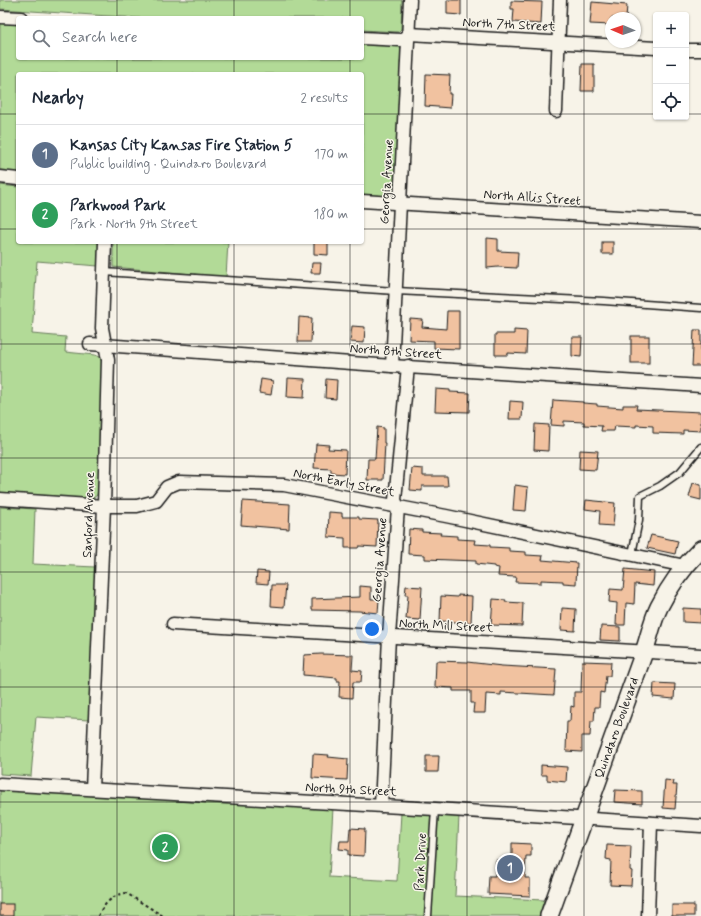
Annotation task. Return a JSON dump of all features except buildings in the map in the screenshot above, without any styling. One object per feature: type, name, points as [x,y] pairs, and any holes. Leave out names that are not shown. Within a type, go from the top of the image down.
[{"type":"main road","name":"Quindaro Boulevard","points":[[549,916],[659,608],[685,566],[701,549]]},
{"type":"street","name":"Georgia Avenue","points":[[392,366],[410,0]]},
{"type":"street","points":[[556,111],[560,0]]},
{"type":"street","points":[[0,17],[16,18]]},
{"type":"street","name":"North 7th Street","points":[[364,38],[401,40],[409,34],[653,48]]},
{"type":"street","points":[[689,50],[701,50]]},
{"type":"street","points":[[0,177],[16,179]]},
{"type":"street","name":"North Allis Street","points":[[364,201],[701,222]]},
{"type":"street","name":"Sanford Avenue","points":[[92,789],[104,506],[108,360],[102,328],[106,244]]},
{"type":"street","name":"North 8th Street","points":[[90,344],[392,366],[701,386]]},
{"type":"street","name":"Georgia Avenue","points":[[381,806],[389,637],[398,507],[395,500],[408,366]]},
{"type":"street","name":"North Early Street","points":[[0,499],[104,506],[137,506],[156,501],[167,488],[178,482],[284,485],[446,516],[685,566]]},
{"type":"street","name":"North Mill Street","points":[[173,624],[701,655]]},
{"type":"street","name":"North 9th Street","points":[[0,784],[701,826]]},
{"type":"street","points":[[648,916],[651,823]]},
{"type":"lane","points":[[104,272],[396,291],[604,301],[701,308]]},
{"type":"lane","points":[[632,554],[639,520],[640,496],[660,486],[680,472],[701,447]]},
{"type":"lane","name":"Park Drive","points":[[428,916],[435,809]]},
{"type":"path","points":[[98,916],[106,904],[115,896],[126,893],[163,916]]},
{"type":"green space","points":[[0,0],[402,0],[401,29],[398,32],[364,30],[364,16],[109,16],[0,9]]},
{"type":"green space","points":[[0,22],[16,23],[16,60],[364,60],[364,43],[399,45],[401,50],[394,193],[388,196],[364,195],[364,72],[16,72],[16,172],[0,171]]},
{"type":"green space","points":[[0,185],[16,187],[16,244],[99,244],[98,266],[37,261],[32,334],[66,337],[65,352],[95,355],[100,357],[102,362],[97,495],[92,499],[0,493]]},
{"type":"green space","points":[[113,244],[228,244],[226,277],[113,267]]},
{"type":"green space","points":[[0,507],[35,509],[33,564],[95,567],[89,720],[36,717],[31,776],[0,774]]},
{"type":"green space","points":[[0,790],[333,808],[329,877],[397,881],[401,813],[459,816],[455,896],[544,900],[539,916],[0,916]]},
{"type":"place","name":"Parkwood Park","points":[[165,847]]},
{"type":"place","name":"Kansas City Kansas Fire Station 5","points":[[510,868]]}]
